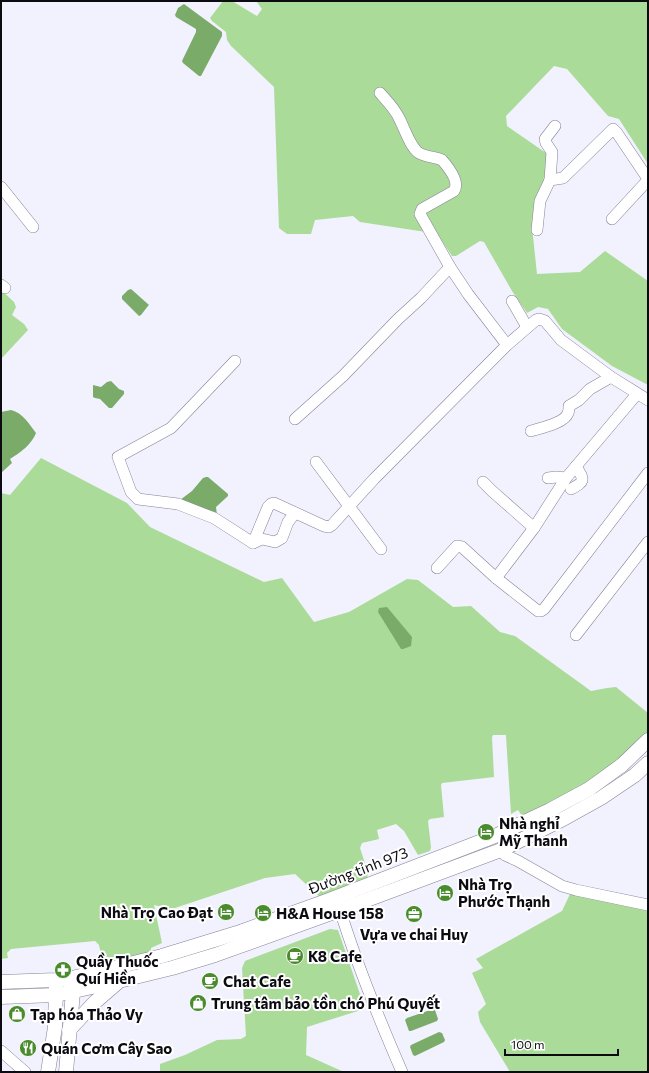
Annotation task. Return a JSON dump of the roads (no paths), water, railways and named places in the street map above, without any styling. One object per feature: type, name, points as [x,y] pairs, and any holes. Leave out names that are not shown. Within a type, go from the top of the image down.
[{"type":"main road","name":"Đường tỉnh 973","points":[[334,907],[550,810],[589,789],[622,765],[648,740]]},
{"type":"main road","name":"Đường tỉnh 973","points":[[1,982],[72,978],[199,946],[334,907],[501,850],[601,798],[635,775],[648,763]]},
{"type":"main road","points":[[495,836],[501,850]]},
{"type":"main road","name":"Đường tỉnh 973","points":[[1,997],[56,995],[119,982],[172,968],[208,957],[302,916]]},
{"type":"main road","points":[[66,1072],[73,992],[72,978]]},
{"type":"main road","points":[[48,1072],[55,1027],[56,980]]},
{"type":"main road","points":[[69,1030],[95,1002],[119,982]]},
{"type":"street","points":[[380,93],[399,117],[417,152],[442,160],[455,179],[456,186],[454,191],[422,210],[420,214],[450,267],[506,345]]},
{"type":"street","points":[[537,230],[540,201],[550,180],[552,152],[545,139],[555,126]]},
{"type":"street","points":[[550,180],[563,178],[613,129],[648,179],[612,219]]},
{"type":"street","points":[[1,187],[33,227]]},
{"type":"street","points":[[296,419],[343,376],[450,267]]},
{"type":"street","points":[[512,301],[527,327]]},
{"type":"street","points":[[252,543],[268,507],[274,503],[324,526],[329,527],[332,525],[374,479],[506,345],[536,320],[545,320],[561,340],[610,377],[648,400]]},
{"type":"street","points":[[235,361],[171,428],[118,457],[131,492],[138,499],[178,504],[214,518],[252,543]]},
{"type":"street","points":[[531,431],[562,420],[568,414],[569,406],[579,400],[590,389],[610,377]]},
{"type":"street","points":[[496,578],[534,528],[566,478],[637,394]]},
{"type":"street","points":[[316,462],[381,549]]},
{"type":"street","points":[[571,489],[580,484],[582,481],[582,477],[576,466]]},
{"type":"street","points":[[437,568],[457,546],[462,547],[496,578],[538,610],[544,610],[648,473]]},
{"type":"street","points":[[548,478],[566,478]]},
{"type":"street","points":[[483,482],[534,528]]},
{"type":"street","points":[[252,543],[262,539],[275,542],[282,538],[288,522],[295,513]]},
{"type":"street","points":[[576,635],[648,542]]},
{"type":"street","points":[[501,850],[505,855],[562,886],[648,905]]},
{"type":"street","points":[[334,907],[348,936],[367,988],[402,1072]]},
{"type":"street","points":[[1,1051],[25,1072]]},
{"type":"place","name":"Nhà nghỉ Mỹ Thanh","points":[[486,832]]},
{"type":"place","name":"Nhà Trọ Phước Thạnh","points":[[445,893]]},
{"type":"place","name":"Nhà Trọ Cao Đạt","points":[[226,912]]},
{"type":"place","name":"H&A House 158","points":[[263,913]]},
{"type":"place","name":"Vựa ve chai Huy","points":[[414,914]]},
{"type":"place","name":"K8 Cafe","points":[[295,956]]},
{"type":"place","name":"Quầy Thuốc Quí Hiền","points":[[63,970]]},
{"type":"place","name":"Chat Cafe","points":[[210,981]]},
{"type":"place","name":"Trung tâm bảo tồn chó Phú Quyết","points":[[198,1003]]},
{"type":"place","name":"Tạp hóa Thảo Vy","points":[[17,1014]]},
{"type":"place","name":"Quán Cơm Cây Sao","points":[[28,1048]]}]
